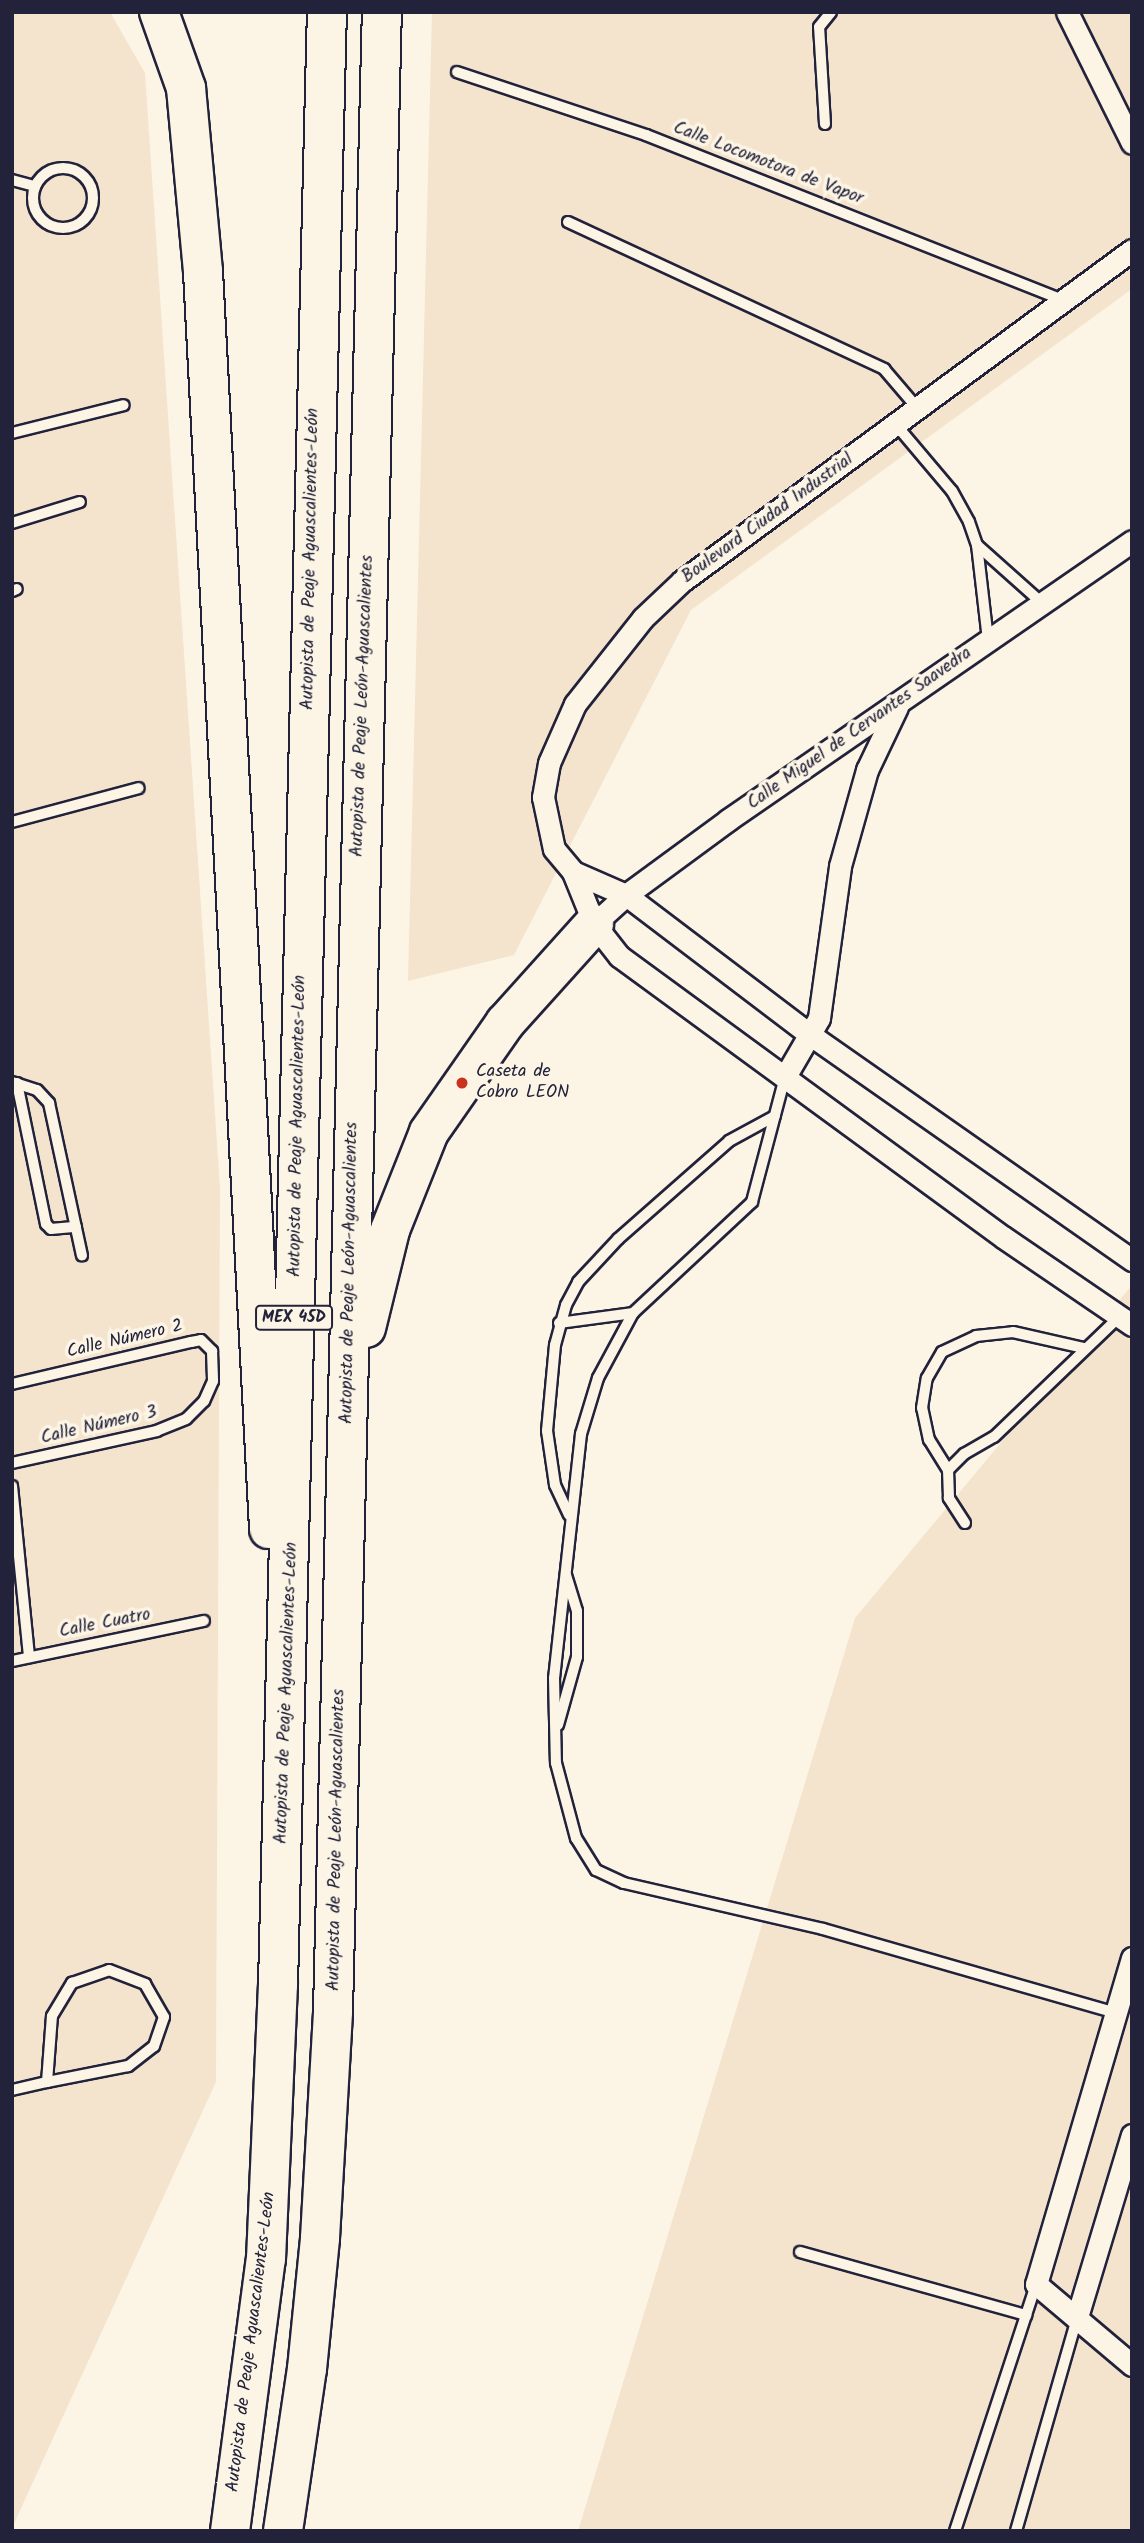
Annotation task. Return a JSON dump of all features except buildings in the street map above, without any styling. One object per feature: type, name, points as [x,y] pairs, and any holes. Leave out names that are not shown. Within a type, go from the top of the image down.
[{"type":"highway","points":[[159,12],[172,37],[186,88],[203,272],[259,1400],[276,1594],[279,1616],[290,1640]]},
{"type":"highway","name":"Autopista de Peaje Aguascalientes-León","points":[[230,2531],[270,2196],[290,1640],[295,1171],[327,12]]},
{"type":"highway","name":"Autopista de Peaje León-Aguascalientes","points":[[283,2531],[316,2277],[333,2011],[382,12]]},
{"type":"highway","points":[[333,2011],[342,1981],[351,1897],[366,1331],[380,1263],[429,1132],[505,1023],[594,924]]},
{"type":"street","points":[[1067,12],[1132,143]]},
{"type":"street","name":"Boulevard Ciudad Industrial","points":[[1125,1321],[1003,1237],[786,1075],[619,956],[594,924],[573,872],[554,849],[543,797],[549,764],[576,704],[643,618],[682,581],[919,410],[1132,250]]},
{"type":"street","name":"Calle Miguel de Cervantes Saavedra","points":[[594,924],[626,895],[1041,602],[1132,541]]},
{"type":"street","points":[[786,1075],[812,1036],[823,1000],[840,866],[867,770],[898,705]]},
{"type":"street","points":[[573,872],[626,895],[812,1036],[1132,1260]]},
{"type":"street","points":[[1132,1958],[1036,2284],[1132,2365]]},
{"type":"street","points":[[1077,2317],[1132,2135]]},
{"type":"lane","points":[[825,124],[819,27],[831,12]]},
{"type":"lane","name":"Calle Locomotora de Vapor","points":[[457,72],[646,135],[1063,300]]},
{"type":"lane","points":[[74,169],[89,181],[92,209],[71,227],[53,226],[38,214],[35,186],[47,172],[74,169]]},
{"type":"lane","points":[[12,180],[35,186]]},
{"type":"lane","points":[[568,222],[884,369],[919,410]]},
{"type":"lane","points":[[12,433],[124,405]]},
{"type":"lane","points":[[897,426],[962,506],[977,545],[988,640]]},
{"type":"lane","points":[[12,523],[80,502]]},
{"type":"lane","points":[[977,545],[1041,602]]},
{"type":"lane","points":[[12,822],[139,788]]},
{"type":"lane","points":[[786,1075],[752,1202],[633,1313],[598,1378],[581,1434],[554,1678],[555,1731],[563,1802],[584,1856],[608,1878],[705,1905],[823,1929],[1115,2012]]},
{"type":"lane","points":[[15,1082],[37,1090],[49,1103],[82,1255]]},
{"type":"lane","points":[[15,1082],[46,1224],[51,1229],[76,1227]]},
{"type":"lane","points":[[570,1517],[555,1485],[547,1431],[559,1323],[578,1282],[618,1239],[729,1141],[775,1116]]},
{"type":"lane","points":[[559,1323],[633,1313]]},
{"type":"lane","points":[[948,1469],[994,1437],[1084,1348],[1125,1321]]},
{"type":"lane","points":[[965,1523],[948,1498],[948,1469],[929,1440],[922,1408],[927,1378],[942,1352],[976,1336],[1013,1332],[1084,1348]]},
{"type":"lane","name":"Calle Número 2","points":[[12,1384],[201,1340],[212,1351],[213,1381]]},
{"type":"lane","name":"Calle Número 3","points":[[12,1463],[174,1426],[197,1410],[213,1381]]},
{"type":"lane","points":[[12,1486],[29,1657]]},
{"type":"lane","points":[[555,1731],[578,1657],[577,1611],[565,1570]]},
{"type":"lane","name":"Calle Cuatro","points":[[12,1661],[204,1621]]},
{"type":"lane","points":[[12,2090],[128,2066],[154,2046],[164,2017],[145,1983],[109,1970],[72,1983],[52,2016],[47,2082]]},
{"type":"lane","points":[[800,2252],[1026,2315]]},
{"type":"lane","points":[[955,2531],[1036,2284]]},
{"type":"lane","points":[[1016,2531],[1077,2317]]},
{"type":"shaded area","points":[[12,12],[110,12],[145,73],[220,1188],[216,2082],[12,2528]]},
{"type":"shaded area","points":[[432,12],[1132,12],[1132,289],[691,610],[514,955],[408,981]]},
{"type":"shaded area","points":[[1132,1285],[1132,2531],[578,2531],[855,1618]]},
{"type":"place","name":"Caseta de Cobro LEON","points":[[462,1083]]}]
